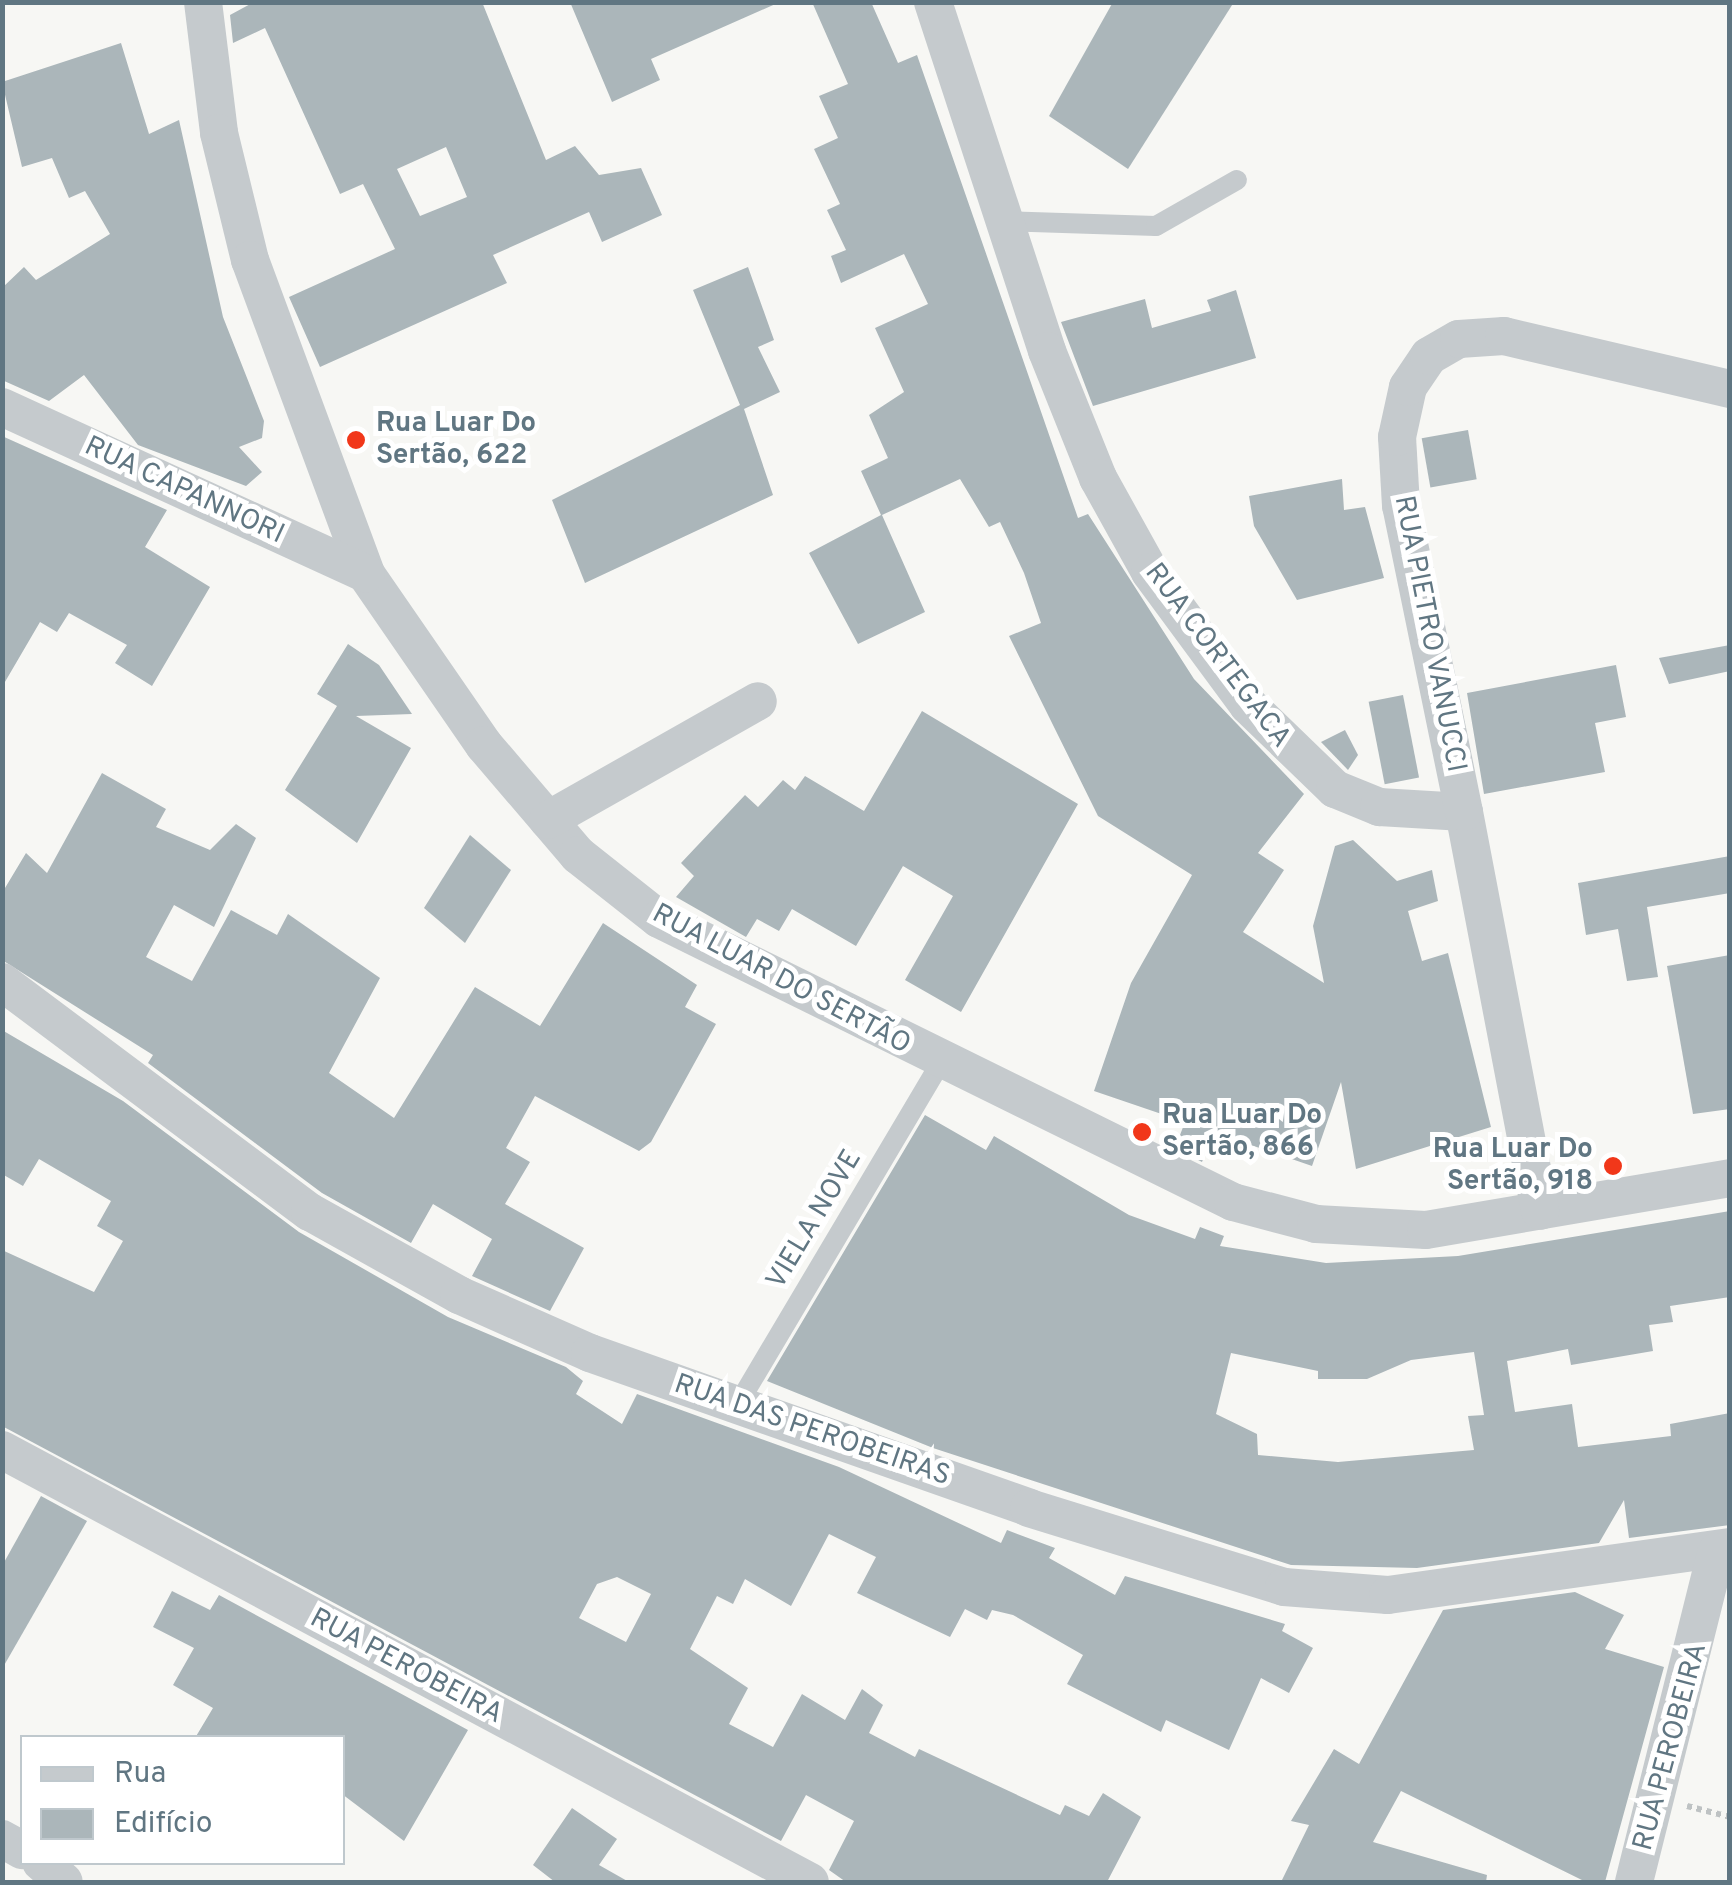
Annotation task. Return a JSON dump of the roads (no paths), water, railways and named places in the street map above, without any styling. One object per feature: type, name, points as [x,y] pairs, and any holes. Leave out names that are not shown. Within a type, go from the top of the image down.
[{"type":"street","name":"RUA LUAR DO SERTÃO","points":[[204,2],[219,133],[250,260],[366,574],[484,745],[548,820],[658,918],[940,1065],[1233,1202],[1316,1224],[1426,1230],[1730,1178]]},
{"type":"street","name":"RUA CORTEGACA","points":[[932,2],[1004,221],[1098,478],[1150,572],[1248,705],[1335,789],[1378,807],[1464,812]]},
{"type":"street","name":"RUA PIETRO VANUCCI","points":[[1464,812],[1401,506],[1396,437],[1408,387],[1429,356],[1459,339],[1504,336],[1730,389]]},
{"type":"street","name":"RUA CAPANNORI","points":[[2,407],[366,574]]},
{"type":"street","points":[[548,820],[758,701]]},
{"type":"street","points":[[1464,812],[1540,1211]]},
{"type":"street","name":"RUA DAS PEROBEIRAS","points":[[2,982],[310,1212],[460,1295],[738,1404],[1284,1587],[1388,1595],[1723,1550]]},
{"type":"street","name":"RUA PEROBEIRA","points":[[2,1450],[810,1882]]},
{"type":"street","name":"RUA PEROBEIRA","points":[[1634,1882],[1661,1800],[1723,1550]]},
{"type":"street","points":[[44,1865],[64,1882]]},
{"type":"lane","points":[[1004,221],[1156,226],[1237,180]]},
{"type":"lane","name":"VIELA NOVE","points":[[738,1404],[940,1065]]},
{"type":"place","name":"Rua Luar Do Sertão, 622","points":[[356,440]]},
{"type":"place","name":"Rua Luar Do Sertão, 866","points":[[1142,1132]]},
{"type":"place","name":"Rua Luar Do Sertão, 918","points":[[1613,1166]]}]
